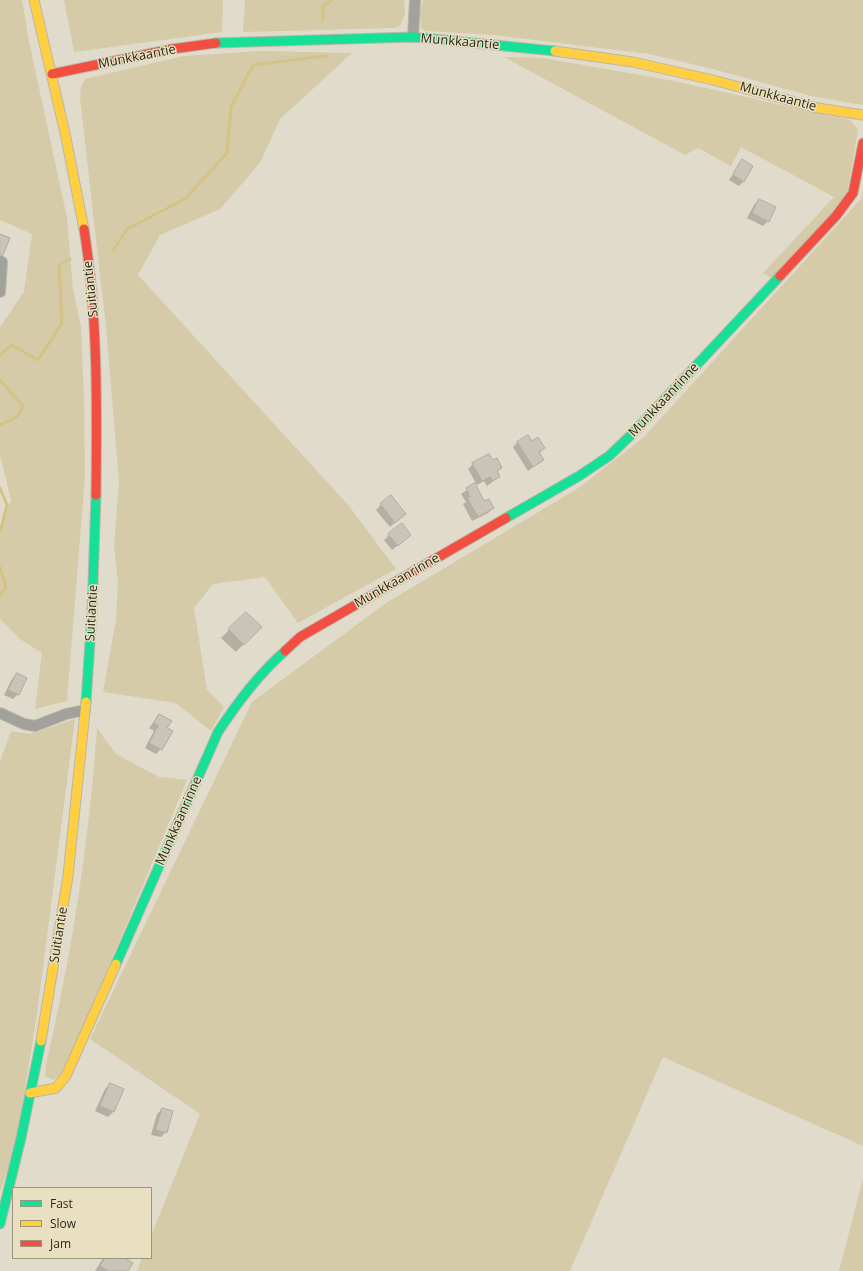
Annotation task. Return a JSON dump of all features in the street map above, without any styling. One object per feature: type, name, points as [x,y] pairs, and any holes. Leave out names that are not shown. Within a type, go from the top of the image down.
[{"type":"street","name":"Suitiantie","points":[[0,1224],[30,1093],[59,936],[71,860],[81,772],[95,563],[97,436],[94,315],[89,265],[72,164],[34,0]]},
{"type":"street","points":[[413,37],[415,0]]},
{"type":"street","name":"Munkkaantie","points":[[52,74],[172,49],[219,43],[413,37],[576,53],[633,62],[713,80],[818,108],[863,115]]},
{"type":"street","name":"Munkkaanrinne","points":[[30,1093],[56,1088],[66,1076],[218,732],[240,699],[263,671],[300,637],[579,476],[608,456],[631,435],[836,216],[853,193],[863,142]]},
{"type":"street","points":[[0,261],[2,262],[0,292]]},
{"type":"street","points":[[0,713],[24,724],[35,726],[66,714],[85,710]]},
{"type":"shaded area","points":[[0,0],[22,0],[29,41],[67,218],[73,289],[81,327],[85,475],[67,701],[35,709],[42,653],[20,639],[0,619],[0,527],[11,500],[0,455],[0,327],[24,292],[32,234],[0,220]]},
{"type":"shaded area","points":[[64,0],[223,0],[222,32],[74,52]]},
{"type":"shaded area","points":[[245,0],[404,0],[405,14],[400,26],[393,28],[243,32]]},
{"type":"shaded area","points":[[423,0],[863,0],[863,105],[811,96],[709,68],[649,54],[494,35],[425,31],[421,28],[420,13]]},
{"type":"shaded area","points":[[260,51],[352,53],[280,119],[260,163],[220,209],[160,235],[138,275],[349,506],[396,569],[298,623],[265,577],[213,584],[194,608],[207,690],[224,707],[211,731],[176,703],[103,692],[116,620],[118,581],[114,546],[119,482],[106,327],[80,98],[81,87],[85,79],[184,56]]},
{"type":"shaded area","points":[[504,57],[543,58],[674,81],[850,120],[858,130],[845,206],[771,278],[763,273],[834,197],[741,147],[731,166],[698,148],[685,155]]},
{"type":"shaded area","points":[[863,190],[863,1146],[663,1057],[570,1271],[137,1271],[142,1259],[152,1259],[152,1234],[200,1114],[90,1039],[252,702],[386,603],[580,487],[643,438],[861,199]]},
{"type":"shaded area","points":[[75,719],[37,1014],[16,1145],[0,1192],[0,761],[11,731],[29,734]]},
{"type":"shaded area","points":[[97,728],[116,754],[159,777],[187,780],[67,1066],[62,1075],[53,1080],[45,1076],[46,1064],[64,981],[78,898],[94,771]]},
{"type":"shaded area","points":[[863,1179],[863,1271],[839,1271]]},
{"type":"building","points":[[742,159],[753,166],[744,182],[733,175]]},
{"type":"building","points":[[759,199],[776,207],[769,222],[752,213]]},
{"type":"building","points":[[0,234],[10,238],[3,255],[0,255]]},
{"type":"building","points":[[528,435],[532,441],[538,437],[545,448],[539,452],[544,460],[533,467],[517,442]]},
{"type":"building","points":[[489,454],[493,460],[497,458],[502,468],[497,471],[500,477],[492,481],[490,477],[482,481],[472,463]]},
{"type":"building","points":[[475,483],[484,501],[489,499],[494,508],[478,517],[467,498],[470,497],[466,488]]},
{"type":"building","points":[[391,495],[406,514],[395,523],[380,504]]},
{"type":"building","points":[[402,523],[411,535],[398,546],[388,534]]},
{"type":"building","points":[[246,612],[262,627],[244,645],[228,629]]},
{"type":"building","points":[[17,673],[27,678],[19,695],[8,690]]},
{"type":"building","points":[[159,714],[172,721],[167,728],[173,731],[162,750],[149,743],[158,726],[154,723]]},
{"type":"building","points":[[110,1083],[124,1089],[114,1112],[100,1106]]},
{"type":"building","points":[[162,1108],[173,1111],[167,1133],[156,1130]]},
{"type":"building","points":[[104,1259],[127,1259],[133,1263],[128,1271],[108,1271],[100,1266]]},
{"type":"waterway","points":[[323,20],[323,6],[332,0]]},
{"type":"waterway","points":[[113,251],[127,229],[185,199],[227,153],[231,107],[253,65],[326,56]]},
{"type":"waterway","points":[[0,355],[12,345],[38,360],[62,323],[59,265],[70,259]]},
{"type":"waterway","points":[[0,380],[23,406],[17,417],[0,425]]},
{"type":"waterway","points":[[0,488],[7,505],[0,532]]},
{"type":"waterway","points":[[0,567],[6,588],[0,595]]},
{"type":"traffic: fast","points":[[216,43],[413,37],[555,51]]},
{"type":"traffic: fast","points":[[506,518],[579,476],[609,456],[631,435],[780,276]]},
{"type":"traffic: fast","points":[[86,702],[92,612],[96,495]]},
{"type":"traffic: fast","points":[[116,964],[218,732],[249,689],[285,651]]},
{"type":"traffic: fast","points":[[0,1224],[21,1138],[41,1041]]},
{"type":"traffic: slow","points":[[34,0],[65,133],[84,229]]},
{"type":"traffic: slow","points":[[555,51],[633,62],[713,80],[818,108],[863,115]]},
{"type":"traffic: slow","points":[[41,1041],[68,876],[86,702]]},
{"type":"traffic: slow","points":[[30,1093],[56,1088],[66,1076],[116,964]]},
{"type":"traffic: jam","points":[[52,74],[172,49],[216,43]]},
{"type":"traffic: jam","points":[[780,276],[836,216],[853,193],[863,143]]},
{"type":"traffic: jam","points":[[84,229],[92,295],[96,362],[96,495]]},
{"type":"traffic: jam","points":[[285,651],[300,637],[506,518]]}]
